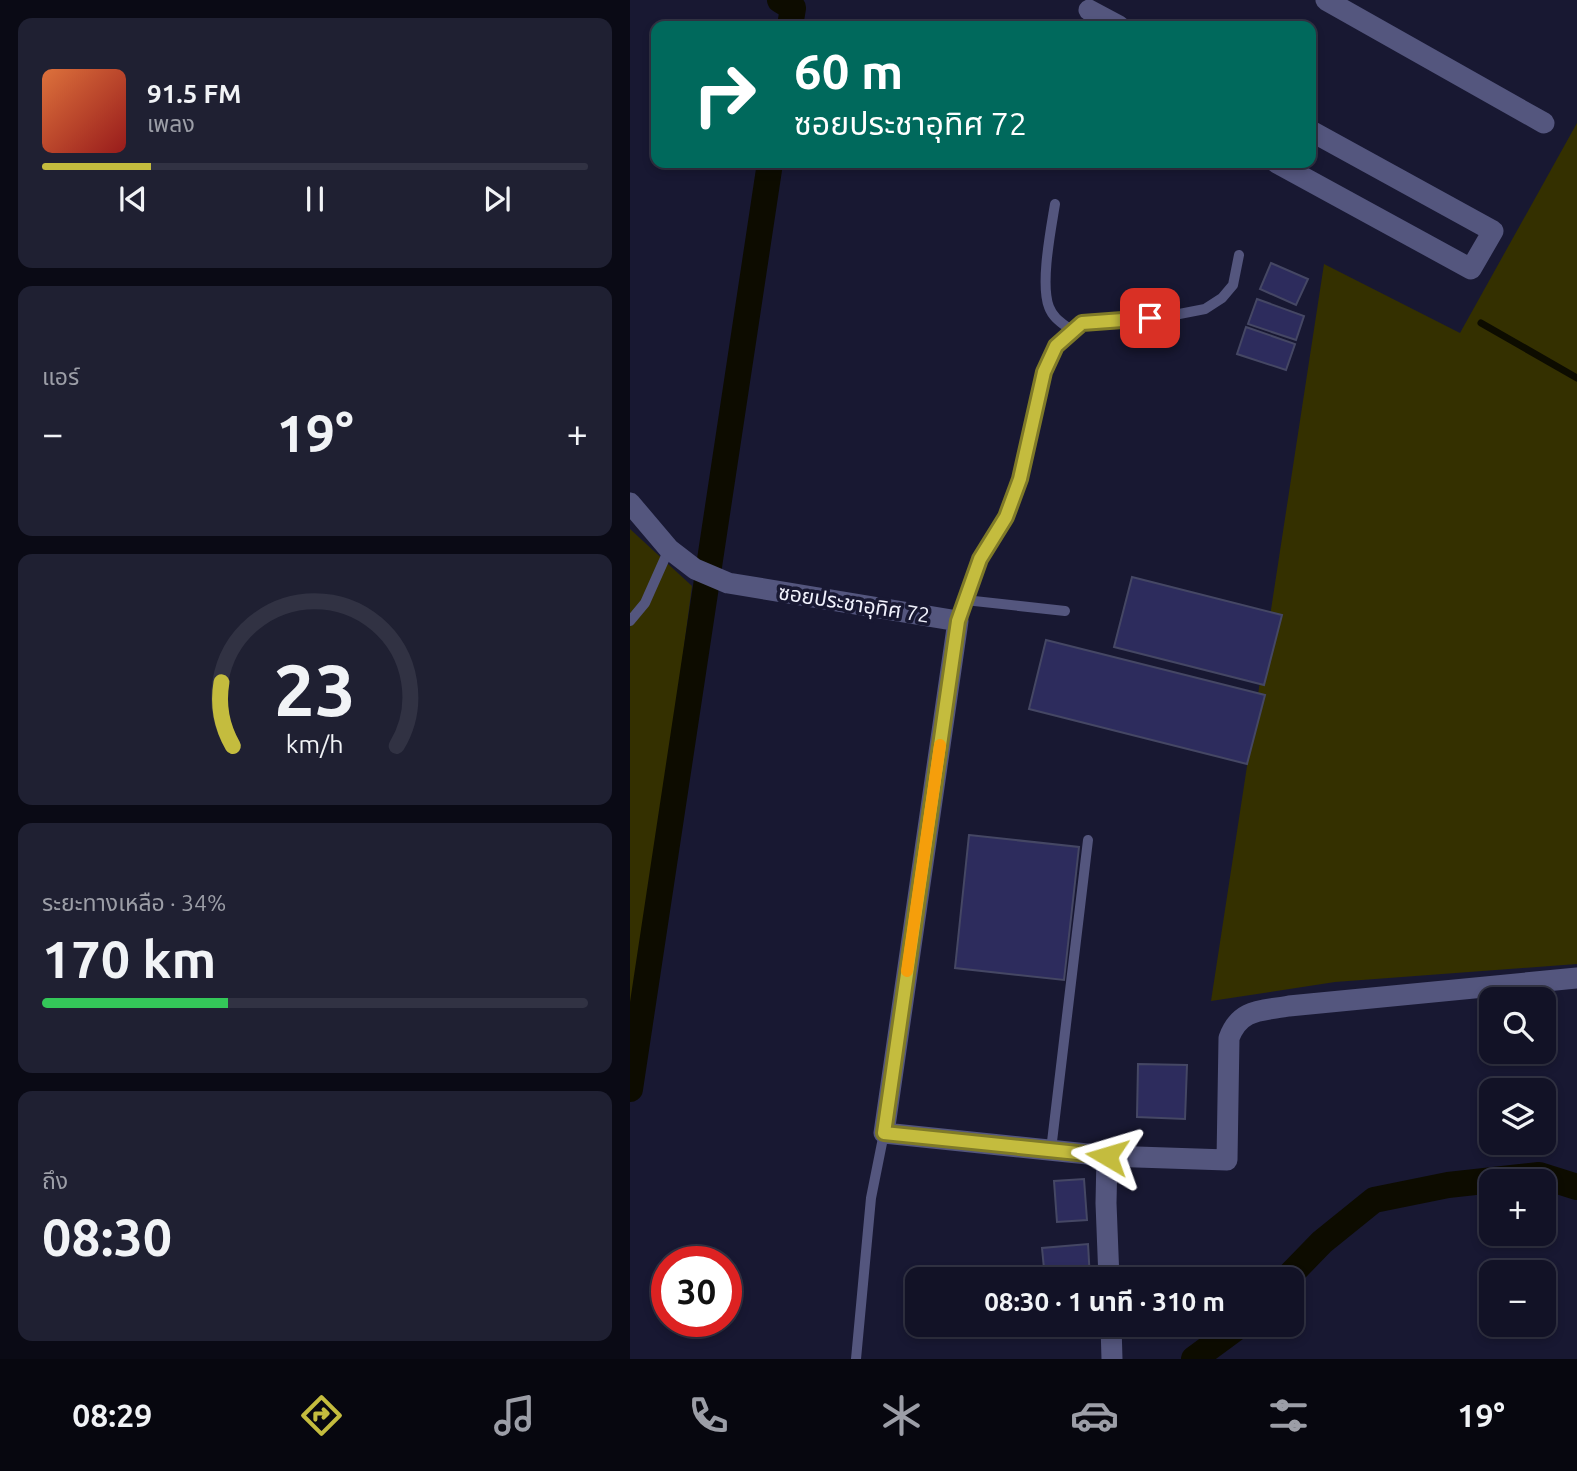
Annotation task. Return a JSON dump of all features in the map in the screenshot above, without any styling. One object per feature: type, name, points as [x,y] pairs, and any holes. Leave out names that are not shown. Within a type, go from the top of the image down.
[{"type":"street","points":[[1326,0],[1354,7],[1544,123]]},
{"type":"street","points":[[1088,12],[1108,21]]},
{"type":"street","points":[[1286,168],[1471,269],[1493,231],[1316,134]]},
{"type":"street","name":"ซอยประชาอุทิศ 72","points":[[630,503],[669,549],[695,569],[728,583],[958,621],[884,1133]]},
{"type":"street","points":[[884,1133],[1107,1156],[1227,1160],[1229,1038],[1234,1024],[1245,1014],[1289,1006],[1577,978]]},
{"type":"street","points":[[1107,1156],[1109,1267]]},
{"type":"street","points":[[1111,1337],[1112,1359]]},
{"type":"lane","points":[[1055,204],[1048,241],[1048,305],[1056,319],[1071,330]]},
{"type":"lane","points":[[958,621],[980,559],[1006,517],[1020,479],[1044,372],[1056,346],[1082,323],[1169,316],[1205,309],[1222,298],[1233,285],[1239,255]]},
{"type":"lane","points":[[630,621],[645,603],[669,549]]},
{"type":"lane","points":[[965,600],[1065,611]]},
{"type":"lane","points":[[1051,1150],[1088,840]]},
{"type":"lane","points":[[856,1359],[871,1198],[884,1133]]},
{"type":"shaded area","points":[[1577,123],[1577,964],[1335,982],[1211,1001],[1324,264],[1460,333]]},
{"type":"shaded area","points":[[630,529],[692,586],[630,1057]]},
{"type":"building","points":[[1271,263],[1308,279],[1296,305],[1260,289]]},
{"type":"building","points":[[1257,299],[1304,316],[1296,340],[1248,324]]},
{"type":"building","points":[[1246,327],[1295,344],[1286,370],[1237,354]]},
{"type":"building","points":[[1132,577],[1282,615],[1264,685],[1114,647]]},
{"type":"building","points":[[1046,640],[1265,695],[1247,764],[1029,709]]},
{"type":"building","points":[[969,835],[1079,847],[1064,980],[955,968]]},
{"type":"building","points":[[1138,1064],[1187,1065],[1185,1119],[1137,1117]]},
{"type":"building","points":[[1084,1179],[1087,1220],[1057,1222],[1054,1181]]},
{"type":"building","points":[[1088,1244],[1089,1267],[1044,1267],[1042,1248]]},
{"type":"waterway","points":[[780,0],[793,8],[791,21]]},
{"type":"waterway","points":[[630,1089],[769,168]]},
{"type":"waterway","points":[[1481,323],[1577,378]]},
{"type":"waterway","points":[[1298,1267],[1322,1242],[1374,1200],[1448,1185],[1539,1175],[1577,1187]]},
{"type":"waterway","points":[[1194,1359],[1224,1337]]},
{"type":"slow traffic","points":[[907,971],[940,745]]},
{"type":"route","points":[[1107,1156],[884,1133],[958,621],[980,559],[1006,517],[1020,479],[1044,372],[1056,346],[1082,323],[1150,318]]}]
